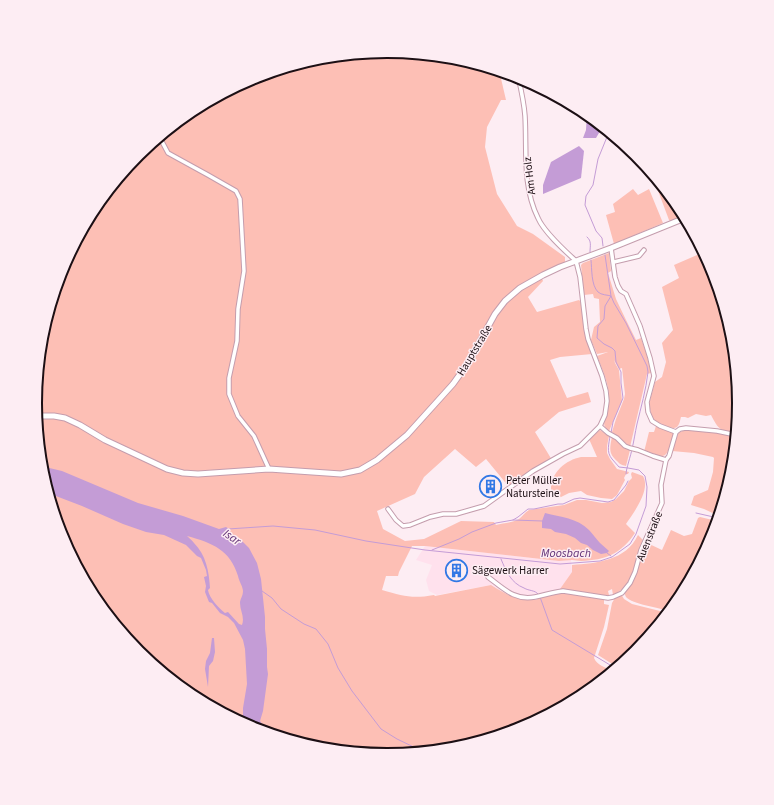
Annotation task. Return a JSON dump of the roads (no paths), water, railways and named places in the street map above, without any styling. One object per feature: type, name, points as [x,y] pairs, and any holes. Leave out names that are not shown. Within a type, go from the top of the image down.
[{"type":"main road","name":"Hauptstraße","points":[[43,416],[65,418],[105,440],[168,469],[183,473],[198,474],[269,469],[340,474],[360,470],[377,460],[407,435],[453,384],[468,363],[495,314],[505,301],[520,288],[560,267],[680,220]]},
{"type":"street","name":"Am Holz","points":[[520,85],[524,115],[527,182],[532,203],[538,219],[545,229],[576,261]]},
{"type":"street","points":[[162,142],[168,154],[236,191],[240,199],[244,271],[238,309],[237,341],[229,378],[229,394],[238,416],[254,436],[269,469]]},
{"type":"street","points":[[611,248],[615,277],[618,286],[621,291],[626,294],[640,326],[650,358],[654,376],[647,402],[648,412],[652,421],[660,426],[676,432],[680,429],[686,428],[730,434]]},
{"type":"street","points":[[614,262],[639,256],[644,250]]},
{"type":"street","points":[[388,509],[396,520],[403,526],[410,525],[430,517],[443,514],[456,514],[484,506],[533,471],[580,446],[600,426],[606,415],[606,391],[588,339],[580,277],[576,261]]},
{"type":"street","points":[[600,426],[630,448],[666,460]]},
{"type":"street","name":"Auenstraße","points":[[488,577],[514,596],[522,598],[563,591],[608,598],[622,593],[630,583],[641,550],[662,504],[661,485],[666,460],[669,456],[676,432]]},
{"type":"water","points":[[587,121],[600,131],[596,138],[583,138],[586,130]]},
{"type":"water","points":[[579,146],[584,151],[581,178],[543,194],[543,185],[551,162]]},
{"type":"water","name":"Isar","points":[[49,468],[62,471],[138,503],[183,516],[219,529],[226,527],[229,529],[229,533],[242,541],[249,548],[257,563],[261,579],[265,617],[268,674],[263,711],[260,721],[262,724],[243,716],[247,684],[243,640],[234,623],[228,617],[220,613],[212,603],[209,602],[205,592],[206,586],[204,577],[207,576],[206,570],[201,558],[186,545],[164,535],[146,532],[123,524],[55,496]],"holes":[[[187,536],[205,542],[219,549],[235,567],[243,589],[243,594],[240,600],[243,619],[242,625],[239,624],[228,612],[225,613],[210,596],[208,590],[210,588],[209,575],[204,558],[198,548]]]},
{"type":"water","points":[[545,513],[568,518],[579,523],[589,530],[609,551],[601,554],[566,534],[555,532],[551,529],[542,528],[542,521]]},
{"type":"water","points":[[212,638],[214,638],[215,652],[213,661],[209,666],[208,687],[205,669],[206,661],[210,653]]},
{"type":"waterway","name":"Moosbach","points":[[603,246],[602,238],[596,231],[585,205],[586,196],[593,185],[598,159],[607,137]]},
{"type":"waterway","points":[[587,237],[590,242],[590,252]]},
{"type":"waterway","name":"Moosbach","points":[[605,255],[611,296],[605,306],[604,319],[598,326],[597,338],[615,351],[616,362],[621,372],[623,398],[613,422],[611,433]]},
{"type":"waterway","points":[[591,260],[592,277],[596,289],[601,294],[611,296],[647,366],[648,372],[645,392],[626,474]]},
{"type":"waterway","name":"Moosbach","points":[[228,529],[273,526],[315,530],[366,541],[425,550],[560,564],[600,561],[612,557],[630,544],[636,534],[646,506],[647,487],[645,476],[639,470],[619,467],[608,451],[610,436]]},
{"type":"waterway","name":"Moosbach","points":[[432,550],[496,523],[513,520],[528,509],[563,504],[580,498],[608,502],[614,500],[628,481]]},
{"type":"waterway","points":[[696,513],[713,517]]},
{"type":"waterway","points":[[513,520],[542,521]]},
{"type":"waterway","name":"Moosbach","points":[[607,553],[611,556]]},
{"type":"waterway","points":[[501,559],[512,580],[519,586],[538,594]]},
{"type":"waterway","points":[[262,591],[272,598],[281,609],[304,624],[316,629],[328,644],[338,668],[352,691],[381,729],[413,747]]},
{"type":"waterway","points":[[540,597],[552,630],[610,665]]},
{"type":"place","name":"Peter Müller Natursteine","points":[[491,486]]},
{"type":"place","name":"Sägewerk Harrer","points":[[456,570]]}]
